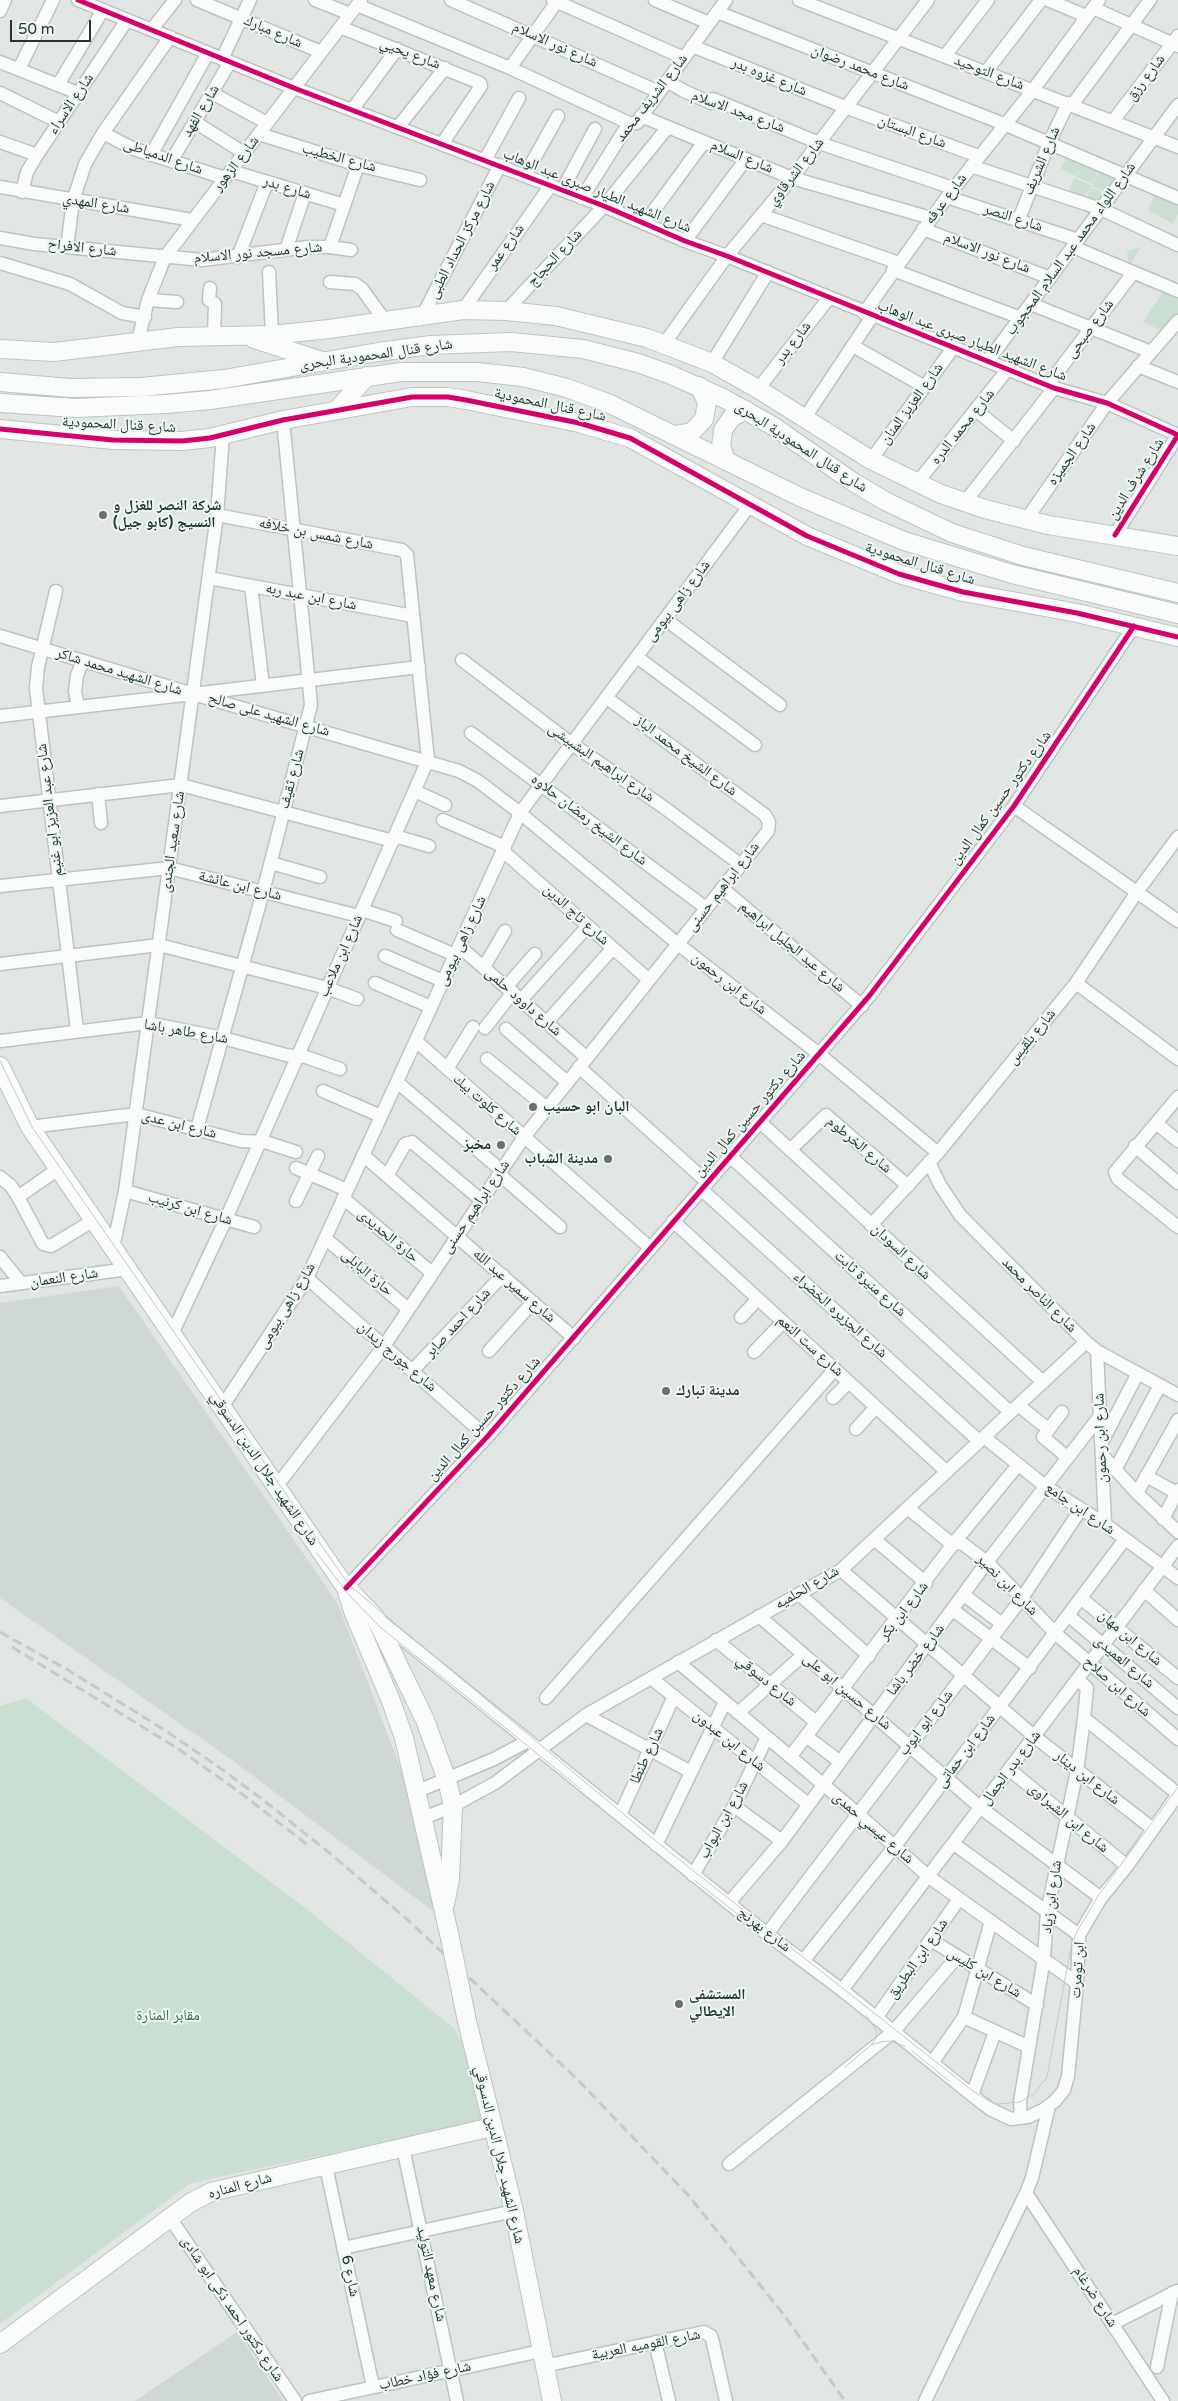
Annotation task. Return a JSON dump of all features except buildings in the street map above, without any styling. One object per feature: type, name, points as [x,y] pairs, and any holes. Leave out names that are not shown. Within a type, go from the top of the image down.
[{"type":"main road","points":[[0,348],[61,351],[138,341],[272,334],[329,329],[463,310],[506,311],[581,321],[664,344],[712,363],[758,388],[871,460],[917,484],[965,502],[1026,520],[1178,546]]},
{"type":"main road","points":[[243,336],[325,362]]},
{"type":"main road","name":"شارع قنال المحمودية البحرى","points":[[0,382],[70,388],[141,387],[224,379],[431,345],[484,342],[535,343],[607,354],[653,368],[699,386],[746,410],[885,501],[952,533],[1023,556],[1177,589]]},
{"type":"main road","name":"شارع قنال المحمودية البحرى","points":[[0,404],[76,408],[166,404],[210,400],[367,376],[439,371],[523,377],[589,395],[869,527],[940,553],[1012,574],[1178,614]]},
{"type":"main road","points":[[337,410],[367,376]]},
{"type":"main road","points":[[675,435],[692,432],[704,419],[707,402],[699,386]]},
{"type":"main road","name":"شارع قنال المحمودية","points":[[0,429],[146,442],[182,441],[223,435],[283,420],[412,397],[430,396],[457,399],[579,423],[638,442],[814,540],[899,574],[963,592],[1077,613],[1178,637]]},
{"type":"main road","points":[[726,461],[721,446],[723,430],[732,417],[746,410]]},
{"type":"main road","points":[[1012,574],[1077,613]]},
{"type":"main road","name":"شارع الشهيد جلال الدين الدسوقي","points":[[0,1066],[4,1084],[58,1169],[346,1588],[375,1617],[425,1720],[447,1780],[453,1806],[450,1879],[445,1910]]},
{"type":"main road","name":"شارع الشهيد جلال الدين الدسوقي","points":[[346,1588],[353,1611],[391,1701],[404,1738],[418,1791],[445,1910],[467,2020],[514,2211],[552,2401]]},
{"type":"main road","name":"شارع المناره","points":[[0,2344],[200,2197],[222,2188],[492,2127]]},
{"type":"street","points":[[0,11],[5,0]]},
{"type":"street","points":[[19,69],[53,0]]},
{"type":"street","name":"شارع الشهيد الطيار صبرى عبد الوهاب","points":[[78,0],[107,7],[127,20],[294,88],[557,187],[685,241],[768,272],[1051,387],[1107,403],[1178,435]]},
{"type":"street","points":[[152,30],[174,0]]},
{"type":"street","name":"شارع مبارك","points":[[198,0],[321,52]]},
{"type":"street","name":"شارع الفهد","points":[[172,160],[212,92],[250,0]]},
{"type":"street","points":[[315,0],[356,6],[510,68],[629,124]]},
{"type":"street","name":"شارع نور الاسلام","points":[[451,0],[534,35],[659,92]]},
{"type":"street","points":[[654,0],[709,23]]},
{"type":"street","name":"شارع الشريف محمد","points":[[582,198],[629,124],[637,122],[726,0]]},
{"type":"street","name":"شارع التوحيد","points":[[799,0],[824,4],[899,38],[1178,147]]},
{"type":"street","name":"شارع الشرقاوي","points":[[664,344],[727,256],[792,178],[928,0]]},
{"type":"street","points":[[946,56],[988,0]]},
{"type":"street","points":[[986,72],[1041,0]]},
{"type":"street","points":[[1048,0],[1093,8],[1176,42]]},
{"type":"street","name":"شارع الشريف","points":[[1018,219],[1049,143],[1070,104],[1150,0]]},
{"type":"street","points":[[510,68],[556,1],[684,58]]},
{"type":"street","name":"شارع الزهور","points":[[138,341],[148,300],[165,257],[356,6]]},
{"type":"street","points":[[58,85],[107,7]]},
{"type":"street","name":"شارع عرفه","points":[[869,314],[896,266],[950,192],[1033,90],[1093,8]]},
{"type":"street","name":"شارع محمد رضوان","points":[[717,12],[1004,124],[1178,198]]},
{"type":"street","name":"شارع الاسراء","points":[[22,192],[28,172],[37,155],[127,20]]},
{"type":"street","name":"شارع يحيي","points":[[340,27],[479,82],[481,86],[442,144]]},
{"type":"street","points":[[67,247],[73,201],[85,164],[103,133],[170,37]]},
{"type":"street","name":"شارع رزق","points":[[1113,121],[1176,42]]},
{"type":"street","name":"شارع غزوه بدر","points":[[692,46],[845,107]]},
{"type":"street","points":[[352,110],[397,49]]},
{"type":"street","points":[[150,155],[208,53]]},
{"type":"street","points":[[0,62],[78,93]]},
{"type":"street","points":[[398,127],[445,68]]},
{"type":"street","name":"شارع مجد الاسلام","points":[[667,81],[711,103],[713,100],[950,192]]},
{"type":"street","points":[[212,92],[267,123]]},
{"type":"street","points":[[0,93],[59,122]]},
{"type":"street","points":[[485,160],[519,98]]},
{"type":"street","name":"شارع اللواء محمد عبد السلام المحجوب","points":[[988,361],[1076,244],[1153,136],[1178,105]]},
{"type":"street","name":"شارع البستان","points":[[845,107],[1031,186],[1101,209],[1178,245]]},
{"type":"street","points":[[525,175],[558,116]]},
{"type":"street","name":"شارع السلام","points":[[641,116],[792,178],[931,218]]},
{"type":"street","points":[[194,122],[244,153]]},
{"type":"street","name":"شارع الحجاج","points":[[506,311],[604,206],[668,127]]},
{"type":"street","name":"شارع عمر","points":[[463,310],[557,187],[596,129]]},
{"type":"street","name":"شارع الدمياطى","points":[[103,133],[150,155],[228,174]]},
{"type":"street","name":"شارع الخطيب","points":[[258,134],[358,165],[420,180]]},
{"type":"street","points":[[0,142],[37,155]]},
{"type":"street","points":[[644,224],[704,142]]},
{"type":"street","points":[[685,241],[746,159]]},
{"type":"street","points":[[330,247],[358,165]]},
{"type":"street","name":"شارع مركز الحداد الطبى","points":[[423,315],[500,165]]},
{"type":"street","name":"شارع بدر","points":[[228,174],[267,182],[344,205]]},
{"type":"street","points":[[238,257],[267,182]]},
{"type":"street","name":"شارع المهدي","points":[[0,188],[192,220]]},
{"type":"street","name":"شارع النصر","points":[[950,192],[1076,244],[1134,273],[1178,291]]},
{"type":"street","points":[[286,250],[304,193]]},
{"type":"street","points":[[761,215],[896,266],[1020,318]]},
{"type":"street","name":"شارع نور الاسلام","points":[[923,229],[1050,278]]},
{"type":"street","name":"شارع الافراح","points":[[0,238],[165,257]]},
{"type":"street","name":"شارع مسجد نور الاسلام","points":[[165,257],[202,260],[308,247],[330,247],[351,250]]},
{"type":"street","points":[[0,263],[70,284],[85,290],[122,313],[145,317]]},
{"type":"street","points":[[270,272],[272,334]]},
{"type":"street","points":[[712,363],[768,272]]},
{"type":"street","name":"شارع صبحى","points":[[965,502],[1014,441],[1090,329],[1134,273]]},
{"type":"street","points":[[330,282],[355,284],[362,289],[385,321]]},
{"type":"street","points":[[210,288],[208,300],[215,304],[214,336]]},
{"type":"street","name":"شارع بدر","points":[[758,388],[829,298]]},
{"type":"street","points":[[148,300],[178,302]]},
{"type":"street","points":[[1031,304],[1151,352]]},
{"type":"street","points":[[804,419],[852,346],[869,314]]},
{"type":"street","name":"شارع الجميزه","points":[[1026,520],[1107,403],[1138,366],[1176,327]]},
{"type":"street","points":[[852,346],[924,388]]},
{"type":"street","name":"شارع العزيز المنان","points":[[871,460],[953,348]]},
{"type":"street","points":[[1138,366],[1178,382]]},
{"type":"street","name":"شارع محمد الدره","points":[[917,484],[1008,370]]},
{"type":"street","points":[[977,411],[1014,441]]},
{"type":"street","name":"شارع ثقيف","points":[[197,1129],[271,863],[311,705],[283,420]]},
{"type":"street","name":"شارع سعيد الجندى","points":[[113,1248],[125,1191],[218,515],[223,435]]},
{"type":"street","name":"شارع شرف الدين","points":[[1115,535],[1178,435]]},
{"type":"street","name":"شارع زاهى بيومى","points":[[222,1407],[307,1278],[520,813],[750,505]]},
{"type":"street","name":"شارع شمس بن خلافه","points":[[218,515],[402,550],[408,562]]},
{"type":"street","name":"شارع ابن ملاعب","points":[[172,1334],[226,1218],[428,760],[408,562]]},
{"type":"street","name":"شارع ابن عبد ربه","points":[[209,578],[413,616]]},
{"type":"street","points":[[251,586],[263,686]]},
{"type":"street","name":"شارع عبد العزيز ابو غنيم","points":[[56,591],[42,648],[36,688],[37,711],[78,1030]]},
{"type":"street","points":[[665,619],[780,705]]},
{"type":"street","name":"شارع دكتور حسين كمال الدين","points":[[346,1588],[487,1436],[574,1338],[649,1248],[862,1006],[1014,806],[1134,626]]},
{"type":"street","name":"شارع الشهيد محمد شاكر","points":[[0,636],[193,694],[419,667]]},
{"type":"street","points":[[637,657],[755,745]]},
{"type":"street","name":"شارع ابراهيم البشبيشى","points":[[462,660],[572,744],[662,806],[741,865]]},
{"type":"street","points":[[78,707],[75,691],[76,675],[83,661]]},
{"type":"street","name":"شارع الشهيد على صالح","points":[[0,716],[193,694],[428,760],[459,771],[478,781],[520,813]]},
{"type":"street","name":"شارع الشيخ محمد الباز","points":[[606,698],[765,815]]},
{"type":"street","name":"شارع الشيخ رمضان حلاوه","points":[[471,733],[706,908]]},
{"type":"street","points":[[0,806],[181,785],[284,812],[429,846]]},
{"type":"street","points":[[414,791],[445,804]]},
{"type":"street","points":[[98,794],[101,823]]},
{"type":"street","points":[[1014,806],[1178,921]]},
{"type":"street","name":"شارع ابن رحمون","points":[[520,813],[678,944],[819,1054],[933,1157]]},
{"type":"street","name":"شارع ابراهيم حسنى","points":[[274,1484],[283,1478],[384,1346],[524,1137],[768,831],[769,822],[765,815]]},
{"type":"street","name":"شارع تاج الدين","points":[[443,820],[504,849],[649,980]]},
{"type":"street","name":"شارع بلقيس","points":[[871,1225],[933,1157],[1076,983],[1137,892],[1178,838]]},
{"type":"street","points":[[271,863],[320,877]]},
{"type":"street","name":"شارع ابن عائشة","points":[[0,886],[169,868],[263,892],[360,913],[397,925]]},
{"type":"street","name":"شارع عبد الجليل ابراهيم","points":[[722,888],[862,1006]]},
{"type":"street","name":"شارع داوود حلمى","points":[[397,925],[457,950],[484,967],[547,1022],[583,1063],[704,1185]]},
{"type":"street","points":[[447,1069],[479,1028],[513,993],[588,926]]},
{"type":"street","points":[[484,967],[505,931]]},
{"type":"street","points":[[0,964],[159,945],[327,988],[358,999]]},
{"type":"street","points":[[547,1022],[613,948]]},
{"type":"street","points":[[513,993],[535,954]]},
{"type":"street","points":[[384,956],[443,981]]},
{"type":"street","points":[[375,983],[431,1007]]},
{"type":"street","points":[[1076,983],[1178,1059]]},
{"type":"street","name":"شارع طاهر باشا","points":[[0,1041],[78,1030],[148,1023],[223,1038],[297,1056],[340,1069]]},
{"type":"street","points":[[506,1029],[567,1082]]},
{"type":"street","name":"شارع كلوت بيك","points":[[416,1041],[649,1248]]},
{"type":"street","points":[[487,1059],[547,1108]]},
{"type":"street","points":[[397,1082],[560,1227]]},
{"type":"street","points":[[324,1091],[381,1116]]},
{"type":"street","points":[[1178,1097],[1117,1168],[1116,1177],[1178,1227]]},
{"type":"street","name":"شارع ابن عدى","points":[[30,1127],[136,1114],[296,1152]]},
{"type":"street","name":"شارع الخرطوم","points":[[790,1150],[826,1114],[908,1186]]},
{"type":"street","name":"شارع السودان","points":[[760,1122],[1043,1382]]},
{"type":"street","points":[[1156,1123],[1178,1142]]},
{"type":"street","points":[[387,1176],[406,1144],[412,1142],[481,1200]]},
{"type":"street","points":[[1135,1146],[1178,1184]]},
{"type":"street","name":"شارع سمير عبد الله","points":[[363,1155],[574,1338]]},
{"type":"street","points":[[296,1202],[318,1156]]},
{"type":"street","name":"شارع منيرة ثابت","points":[[730,1156],[1014,1409],[1048,1429]]},
{"type":"street","name":"شارع الناصر محمد","points":[[933,1157],[940,1186],[960,1215],[1086,1342],[1097,1351],[1178,1395]]},
{"type":"street","name":"حارة الحديدى","points":[[296,1168],[309,1173],[345,1194],[432,1273]]},
{"type":"street","points":[[18,1197],[58,1169]]},
{"type":"street","points":[[0,1177],[11,1186],[43,1244],[51,1246],[94,1220]]},
{"type":"street","name":"شارع الجزيره الخضراء","points":[[704,1185],[982,1439]]},
{"type":"street","name":"شارع ابن كرنيب","points":[[125,1191],[226,1218],[254,1228]]},
{"type":"street","name":"شارع ست النعم","points":[[673,1221],[947,1472]]},
{"type":"street","name":"حارة البابلى","points":[[325,1238],[408,1309]]},
{"type":"street","points":[[0,1257],[21,1283]]},
{"type":"street","name":"شارع النعمان","points":[[0,1286],[128,1269]]},
{"type":"street","name":"شارع احمد صابر","points":[[412,1371],[503,1275]]},
{"type":"street","name":"شارع جورج زيدان","points":[[307,1278],[487,1436]]},
{"type":"street","points":[[741,1317],[758,1299]]},
{"type":"street","points":[[489,1351],[533,1302]]},
{"type":"street","points":[[754,1352],[783,1322]]},
{"type":"street","name":"شارع الحلميه","points":[[424,1818],[453,1806],[495,1783],[586,1715],[841,1570],[1086,1342]]},
{"type":"street","name":"شارع ابن رحمون","points":[[1097,1351],[1105,1524]]},
{"type":"street","points":[[546,1698],[834,1369]]},
{"type":"street","points":[[1138,1373],[1102,1450],[1115,1470],[1137,1494],[1178,1532]]},
{"type":"street","points":[[833,1398],[849,1382]]},
{"type":"street","points":[[1115,1470],[1160,1385]]},
{"type":"street","points":[[856,1429],[876,1407]]},
{"type":"street","points":[[1062,1412],[1048,1429],[1044,1438],[1067,1457]]},
{"type":"street","name":"شارع خضر باشا","points":[[729,1903],[782,1840],[928,1645],[987,1562],[1100,1416]]},
{"type":"street","points":[[1137,1494],[1178,1420]]},
{"type":"street","name":"شارع ابن جامع","points":[[982,1439],[1045,1486],[1105,1524],[1178,1578]]},
{"type":"street","name":"شارع ابن بكر","points":[[790,1757],[926,1583],[954,1543],[1018,1465]]},
{"type":"street","points":[[1146,1476],[1177,1491],[1163,1519]]},
{"type":"street","name":"شارع ابن نصير","points":[[908,1508],[948,1541],[963,1544],[987,1562],[1056,1634]]},
{"type":"street","name":"شارع ابو ايوب","points":[[767,1934],[992,1639],[1022,1598],[1081,1509]]},
{"type":"street","points":[[874,1539],[926,1583]]},
{"type":"street","name":"شارع ابن حماتى","points":[[803,1961],[895,1846],[1056,1634],[1125,1539]]},
{"type":"street","name":"شارع بدر الجمال","points":[[842,1990],[1178,1546]]},
{"type":"street","name":"شارع ابن دينار","points":[[841,1570],[1000,1707],[1077,1771],[1153,1830]]},
{"type":"street","points":[[1144,1590],[1178,1620]]},
{"type":"street","points":[[799,1594],[869,1656]]},
{"type":"street","points":[[964,1595],[1002,1624]]},
{"type":"street","name":"شارع ابن مهان","points":[[1082,1598],[1118,1626],[1178,1678]]},
{"type":"street","points":[[953,1610],[1030,1668]]},
{"type":"street","name":"شارع حسين ابو على","points":[[759,1616],[981,1808],[1101,1898]]},
{"type":"street","name":"شارع العميدى","points":[[1069,1616],[1178,1708]]},
{"type":"street","name":"شارع بهرنج","points":[[375,1617],[693,1875],[842,1990],[990,2109],[1011,2119],[1021,2118]]},
{"type":"street","name":"شارع ابن صلاح","points":[[1056,1634],[1178,1739]]},
{"type":"street","name":"شارع دسوقي","points":[[716,1640],[816,1722]]},
{"type":"street","points":[[738,1713],[803,1655]]},
{"type":"street","name":"شارع عيسي حمدى","points":[[678,1662],[858,1813],[929,1877],[1077,1983]]},
{"type":"street","name":"شارع ابن عبدون","points":[[651,1678],[808,1804]]},
{"type":"street","name":"شارع ابن زياد","points":[[1021,2118],[1020,2102],[1044,1958],[1048,1912],[1056,1864],[1077,1771],[1084,1718],[1087,1688],[1078,1680]]},
{"type":"street","name":"شارع طنطا","points":[[620,1816],[674,1696]]},
{"type":"street","points":[[656,1845],[724,1702]]},
{"type":"street","points":[[586,1715],[691,1772]]},
{"type":"street","points":[[1084,1718],[1178,1794]]},
{"type":"street","points":[[806,1736],[839,1762]]},
{"type":"street","name":"شارع ابن البواب","points":[[693,1875],[734,1806],[767,1737]]},
{"type":"street","points":[[418,1791],[447,1780],[528,1741]]},
{"type":"street","name":"شارع ابن الشبراوى","points":[[1010,1770],[1127,1866]]},
{"type":"street","name":"ابن تومرت","points":[[1021,2118],[1036,2114],[1049,2106],[1060,2096],[1068,2076],[1080,1935],[1101,1898],[1127,1866],[1178,1794]]},
{"type":"street","points":[[734,1806],[782,1840]]},
{"type":"street","points":[[954,1844],[1080,1935]]},
{"type":"street","name":"شارع ابن البطريق","points":[[876,2018],[960,1899]]},
{"type":"street","points":[[932,2063],[964,2017],[991,1920]]},
{"type":"street","name":"شارع ابن كليس","points":[[931,1940],[1037,2005]]},
{"type":"street","points":[[730,2164],[893,2032],[957,1957]]},
{"type":"street","points":[[964,2017],[1029,2048]]},
{"type":"street","points":[[972,2095],[995,2032]]},
{"type":"street","points":[[925,2401],[1026,2193],[1032,2178],[1049,2106]]},
{"type":"street","name":"شارع معهد التوليد","points":[[403,2148],[457,2401]]},
{"type":"street","name":"شارع 6","points":[[326,2166],[373,2387]]},
{"type":"street","name":"شارع ضرغام","points":[[1026,2193],[1163,2401]]},
{"type":"street","points":[[344,2248],[514,2211]]},
{"type":"street","name":"شارع دكتور احمد ذكى ابو شادى","points":[[170,2218],[295,2401]]},
{"type":"street","points":[[1112,2324],[1175,2292]]},
{"type":"street","points":[[1157,2367],[1175,2292]]},
{"type":"street","name":"شارع القوميه العربية","points":[[543,2358],[655,2342],[704,2332],[711,2336],[726,2401]]},
{"type":"street","points":[[655,2342],[669,2401]]},
{"type":"street","name":"شارع فؤاد خطاب","points":[[309,2401],[451,2370],[543,2358]]},
{"type":"shaded area","points":[[119,1286],[338,1604],[409,1791],[441,1917],[232,1760],[0,1598],[0,1303]]},
{"type":"shaded area","points":[[237,2332],[283,2401],[135,2401]]},
{"type":"green space","points":[[1067,153],[1100,166],[1092,184],[1077,177],[1080,168],[1076,176],[1061,169]]},
{"type":"green space","points":[[1100,168],[1121,177],[1109,193],[1092,186]]},
{"type":"green space","points":[[1074,178],[1092,186],[1082,200],[1068,195]]},
{"type":"green space","points":[[1092,188],[1109,195],[1100,207],[1083,201]]},
{"type":"green space","points":[[1156,192],[1178,199],[1178,214],[1173,224],[1148,210]]},
{"type":"green space","points":[[1141,247],[1131,263],[1128,261],[1127,251]]},
{"type":"green space","points":[[1165,289],[1178,297],[1178,321],[1162,331],[1143,322]]},
{"type":"green space","name":"مقابر المنارة","points":[[26,1698],[300,1904],[454,2028],[472,2058],[483,2121],[191,2183],[0,2324],[0,1706]]},
{"type":"tram line","points":[[0,1061],[32,1127],[349,1585],[657,1842],[973,2091],[989,2101],[998,2104],[1020,2102],[1035,2093],[1047,2077],[1071,1947],[1076,1933],[1098,1896],[1178,1787]]},
{"type":"tram line","points":[[317,1553],[348,1594],[380,1627],[581,1789]]},
{"type":"tram line","points":[[694,1880],[759,1931]]},
{"type":"tram line","points":[[866,2015],[876,2030],[877,2037],[871,2045]]},
{"type":"tram line","points":[[845,2067],[871,2045],[889,2041],[905,2046]]},
{"type":"tram line","points":[[912,2051],[949,2081]]},
{"type":"railway","points":[[0,1632],[68,1670],[163,1729],[216,1765],[332,1855],[410,1922],[576,2078],[689,2196],[784,2315],[845,2401]]},
{"type":"railway","points":[[12,1647],[177,1748],[238,1791],[309,1846]]},
{"type":"cycle path","points":[[78,0],[294,88],[604,206],[685,241],[727,256],[1054,388],[1107,403],[1178,435],[1115,535]]},
{"type":"cycle path","points":[[0,429],[113,440],[182,441],[210,438],[283,420],[412,397],[448,397],[466,400],[579,423],[630,438],[807,536],[899,574],[963,592],[1077,613],[1178,637]]},
{"type":"cycle path","points":[[346,1588],[487,1437],[870,995],[1014,806],[1134,626]]},
{"type":"place","name":"شركة النصر للغزل و النسيج (كابو جيل)","points":[[103,515]]},
{"type":"place","name":"البان ابو حسيب","points":[[533,1107]]},
{"type":"place","name":"مخبز","points":[[501,1145]]},
{"type":"place","name":"مدينة الشباب","points":[[608,1159]]},
{"type":"place","name":"مدينة تبارك","points":[[666,1391]]},
{"type":"place","name":"المستشفى الإيطالي","points":[[679,2004]]}]
